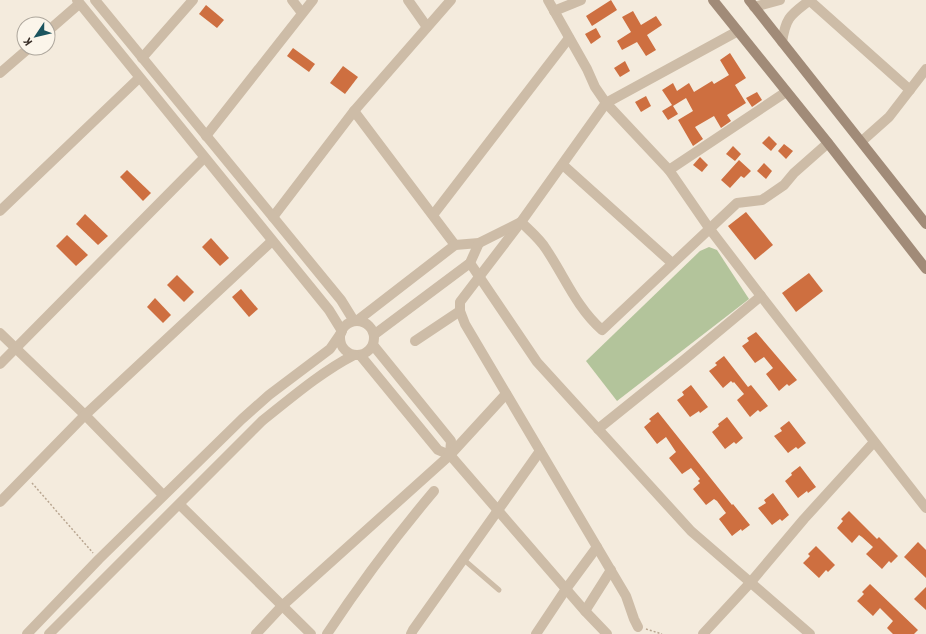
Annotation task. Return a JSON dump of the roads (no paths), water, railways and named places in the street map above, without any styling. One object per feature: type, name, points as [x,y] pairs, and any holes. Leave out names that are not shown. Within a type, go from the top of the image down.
[{"type":"main road","points":[[713,0],[926,268]]},
{"type":"main road","points":[[752,3],[926,224]]},
{"type":"street","points":[[49,634],[180,505],[262,421],[297,393],[342,361],[370,350],[375,340],[375,334],[369,324],[356,321],[341,300],[95,0]]},
{"type":"street","points":[[142,58],[193,0]]},
{"type":"street","points":[[292,0],[302,13]]},
{"type":"street","points":[[206,136],[313,0]]},
{"type":"street","points":[[408,0],[427,27]]},
{"type":"street","points":[[273,217],[354,111],[452,0]]},
{"type":"street","points":[[548,0],[587,69],[595,87],[606,103],[669,170],[709,228],[926,508]]},
{"type":"street","points":[[554,11],[581,0]]},
{"type":"street","points":[[752,3],[780,0]]},
{"type":"street","points":[[782,42],[784,30],[789,17],[810,0],[910,90]]},
{"type":"street","points":[[56,23],[78,2],[329,310],[341,332],[340,339],[344,349],[357,355],[438,450],[450,455],[585,612],[607,634]]},
{"type":"street","points":[[638,627],[626,596],[465,324],[460,312],[460,302],[521,222],[606,103],[738,31]]},
{"type":"street","points":[[433,216],[569,38]]},
{"type":"street","points":[[0,73],[20,56]]},
{"type":"street","points":[[862,141],[889,117],[926,69]]},
{"type":"street","points":[[0,211],[139,78]]},
{"type":"street","points":[[669,170],[786,92]]},
{"type":"street","points":[[354,111],[455,244]]},
{"type":"street","points":[[521,222],[545,248],[569,290],[592,321],[602,330],[737,203],[762,200],[784,185],[794,173],[828,143]]},
{"type":"street","points":[[0,364],[204,158]]},
{"type":"street","points":[[562,165],[672,263]]},
{"type":"street","points":[[27,634],[163,495],[263,400],[330,349],[347,324],[356,321],[455,244],[480,243],[521,222]]},
{"type":"street","points":[[0,502],[85,415],[272,241]]},
{"type":"street","points":[[375,334],[470,263],[480,243]]},
{"type":"street","points":[[470,263],[537,362],[691,531],[810,634]]},
{"type":"street","points":[[598,429],[761,296]]},
{"type":"street","points":[[415,342],[460,312]]},
{"type":"street","points":[[0,333],[85,415],[163,495]]},
{"type":"street","points":[[373,345],[451,441],[450,455]]},
{"type":"street","points":[[256,634],[282,606],[450,455],[506,394]]},
{"type":"street","points":[[702,634],[750,583],[804,519],[874,442]]},
{"type":"street","points":[[414,633],[463,558],[540,452]]},
{"type":"street","points":[[328,634],[340,614],[403,528],[434,491]]},
{"type":"street","points":[[180,505],[310,634]]},
{"type":"street","points":[[542,632],[566,589],[597,547]]},
{"type":"street","points":[[585,612],[611,570]]},
{"type":"lane","points":[[463,558],[499,590]]}]
